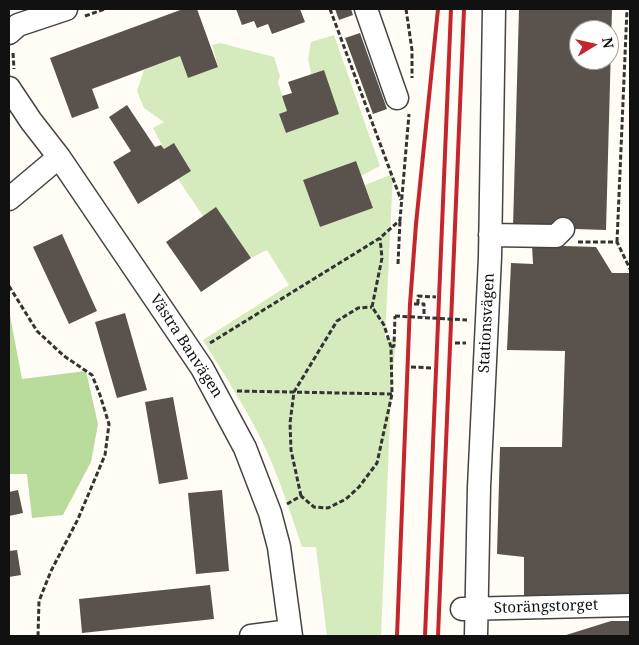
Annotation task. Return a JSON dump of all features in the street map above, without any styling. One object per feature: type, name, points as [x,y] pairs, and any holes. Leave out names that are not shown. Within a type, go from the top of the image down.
[{"type":"street","points":[[12,24],[66,9]]},
{"type":"street","points":[[366,9],[403,102]]},
{"type":"street","name":"Stationsvägen","points":[[476,636],[469,609],[479,477],[490,235],[494,9]]},
{"type":"street","name":"Västra Banvägen","points":[[9,88],[31,121],[59,157],[193,354],[246,448],[270,513],[279,547],[290,634]]},
{"type":"street","points":[[9,199],[59,157]]},
{"type":"street","points":[[490,235],[556,236],[563,229]]},
{"type":"street","name":"Storängstorget","points":[[469,609],[630,605]]},
{"type":"street","points":[[251,636],[290,634]]},
{"type":"path","points":[[330,9],[402,202]]},
{"type":"path","points":[[406,9],[412,50],[412,81]]},
{"type":"path","points":[[617,242],[627,9]]},
{"type":"path","points":[[398,264],[402,202],[403,102]]},
{"type":"path","points":[[193,354],[380,238],[400,220]]},
{"type":"path","points":[[372,307],[358,308],[337,321],[294,392],[290,423],[291,450],[301,496],[314,507],[328,508],[346,499],[359,487],[377,463],[392,394],[391,347],[384,325],[372,307],[382,258],[380,238]]},
{"type":"path","points":[[9,286],[37,331],[64,356],[92,375],[109,424],[105,455],[78,519],[51,571],[39,601],[38,636]]},
{"type":"path","points":[[424,317],[424,304],[416,304],[418,296],[436,297]]},
{"type":"path","points":[[391,347],[394,346],[395,316],[468,320]]},
{"type":"path","points":[[455,343],[466,343]]},
{"type":"path","points":[[411,367],[433,368]]},
{"type":"path","points":[[219,398],[238,391],[392,394]]},
{"type":"path","points":[[270,513],[301,496]]},
{"type":"green space","points":[[334,35],[380,166],[361,176],[355,161],[303,180],[320,227],[373,208],[365,185],[393,174],[385,338],[396,340],[391,395],[381,636],[327,636],[316,547],[302,547],[278,479],[261,439],[203,340],[289,285],[267,250],[251,258],[216,208],[203,216],[178,179],[191,171],[174,143],[164,149],[153,128],[164,122],[144,108],[137,91],[144,70],[180,56],[188,78],[218,66],[212,45],[220,43],[274,57],[280,76],[278,82],[287,111],[279,114],[286,133],[339,114],[324,70],[311,74],[308,59],[311,42]]},
{"type":"green space","points":[[9,310],[22,379],[86,371],[98,424],[91,462],[63,515],[32,518],[27,474],[9,474]]},
{"type":"building","points":[[183,9],[197,9],[218,67],[188,78],[180,56],[92,89],[99,108],[72,118],[50,58]]},
{"type":"building","points":[[236,9],[300,9],[305,22],[272,34],[268,24],[257,28],[254,21],[242,25]]},
{"type":"building","points":[[335,9],[351,9],[353,15],[339,20]]},
{"type":"building","points":[[519,9],[612,9],[612,20],[569,20],[569,70],[610,70],[606,230],[513,227]]},
{"type":"building","points":[[360,33],[387,109],[373,114],[345,38]]},
{"type":"building","points":[[324,70],[339,114],[286,133],[279,114],[287,111],[282,96],[292,93],[288,82]]},
{"type":"building","points":[[127,105],[155,147],[161,145],[164,149],[174,143],[191,171],[138,204],[113,162],[131,151],[109,117]]},
{"type":"building","points":[[356,161],[373,208],[320,227],[303,180]]},
{"type":"building","points":[[216,207],[251,258],[201,292],[166,242]]},
{"type":"building","points":[[62,234],[97,311],[69,324],[33,247]]},
{"type":"building","points":[[532,245],[596,247],[612,273],[630,273],[630,596],[524,595],[524,557],[497,554],[500,447],[562,447],[565,351],[507,350],[511,263],[533,264]]},
{"type":"building","points":[[125,313],[147,390],[117,398],[95,322]]},
{"type":"building","points":[[173,397],[188,479],[159,484],[145,402]]},
{"type":"building","points":[[18,490],[23,513],[9,516],[9,492]]},
{"type":"building","points":[[222,490],[229,571],[196,574],[188,493]]},
{"type":"building","points":[[17,550],[21,575],[9,577],[9,551]]},
{"type":"building","points":[[210,585],[214,619],[82,633],[79,599]]},
{"type":"building","points":[[611,621],[630,621],[630,636],[563,636]]},
{"type":"railway","points":[[397,636],[410,304],[416,224],[438,9]]},
{"type":"railway","points":[[425,636],[451,9]]},
{"type":"railway","points":[[438,636],[464,9]]}]
